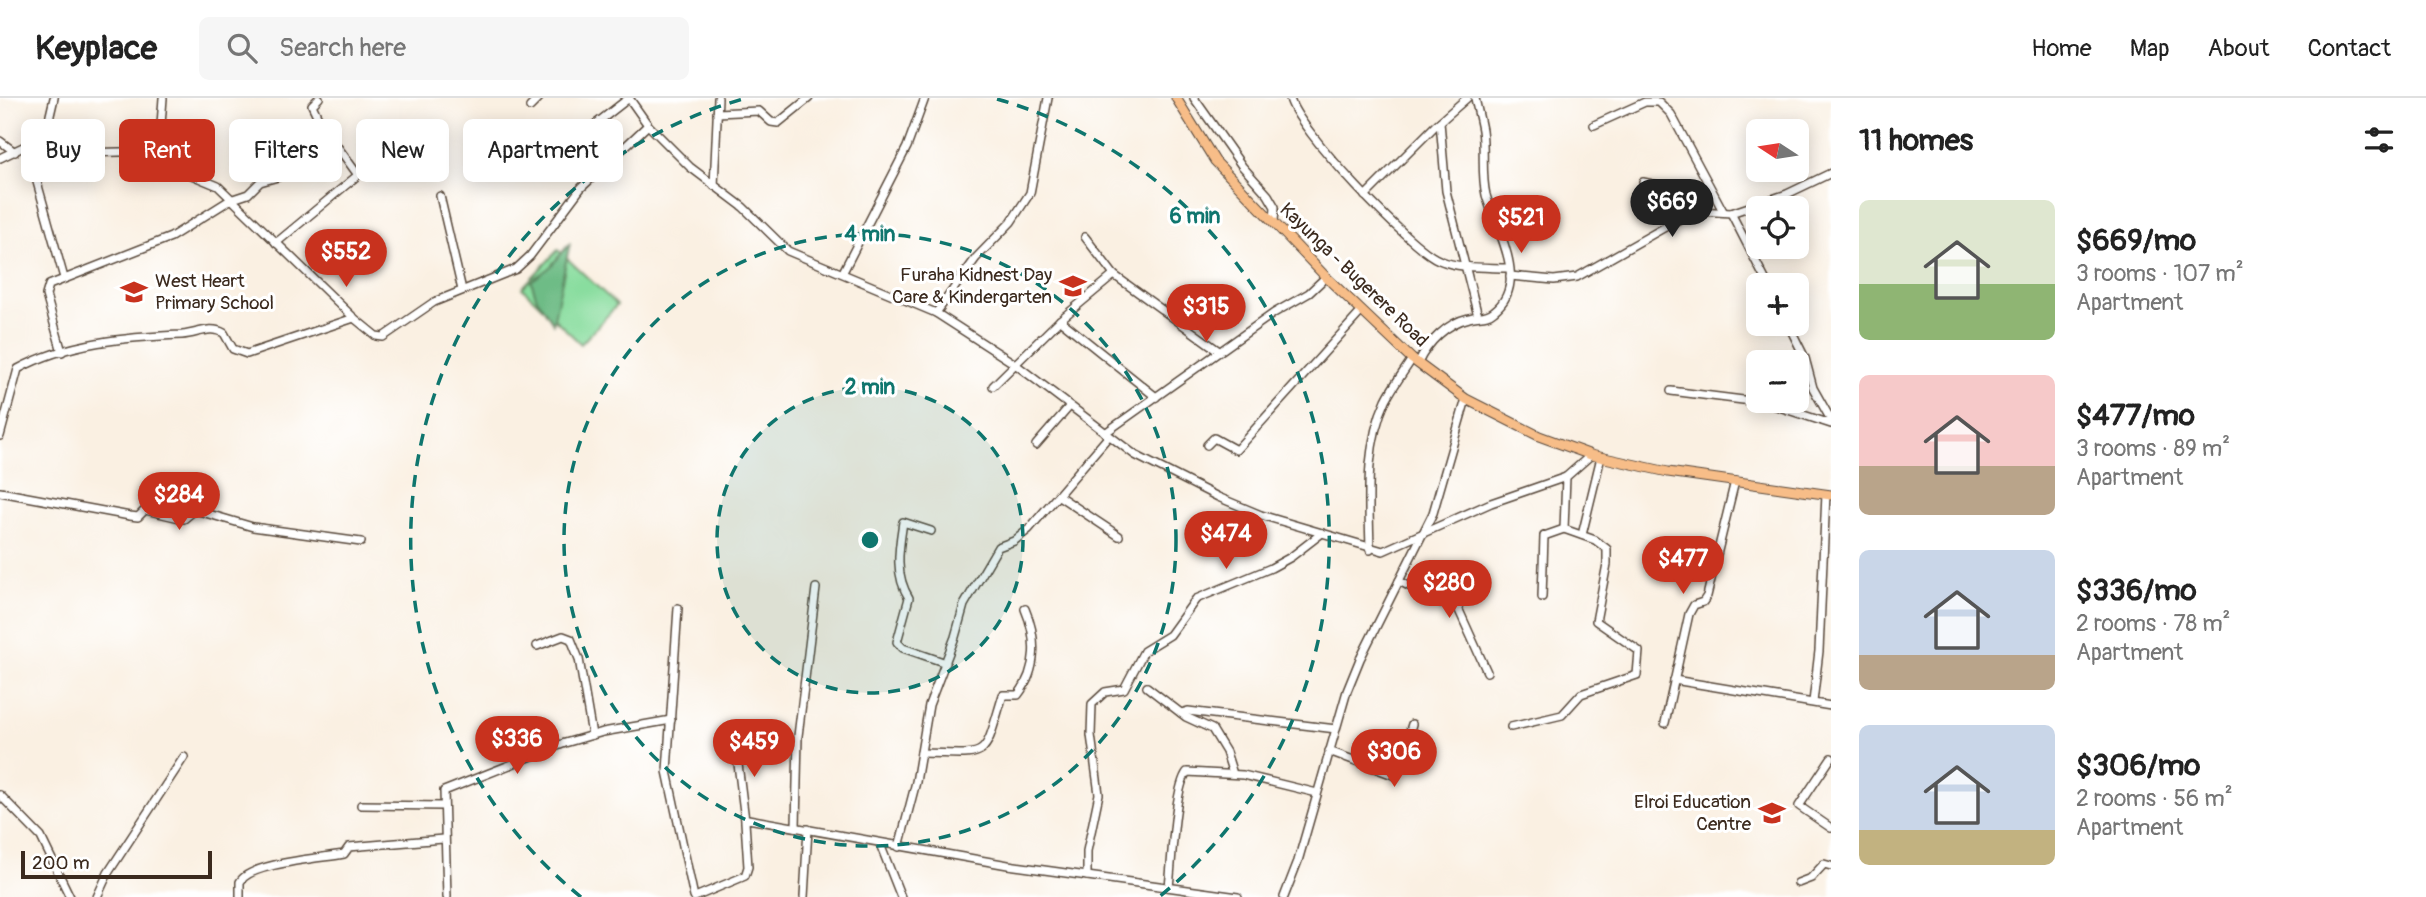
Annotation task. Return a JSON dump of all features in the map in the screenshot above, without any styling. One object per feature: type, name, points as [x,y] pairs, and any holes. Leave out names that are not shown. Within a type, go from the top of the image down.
[{"type":"main road","name":"Kayunga - Bugerere Road","points":[[1176,98],[1215,161],[1326,277],[1415,361],[1466,398],[1539,436],[1596,456],[1668,472],[1828,495]]},
{"type":"street","points":[[49,119],[54,98]]},
{"type":"street","points":[[161,119],[163,98]]},
{"type":"street","points":[[319,98],[312,105],[321,129],[356,173]]},
{"type":"street","points":[[530,107],[540,98]]},
{"type":"street","points":[[602,119],[629,98],[649,125],[690,167],[754,216],[788,251],[936,313],[1015,364],[1069,408],[1135,455],[1218,497],[1261,515],[1370,550],[1388,550],[1491,503],[1566,477],[1596,456]]},
{"type":"street","points":[[715,186],[718,98]]},
{"type":"street","points":[[717,113],[759,111],[771,122],[778,123],[809,98]]},
{"type":"street","points":[[843,272],[908,147],[925,98]]},
{"type":"street","points":[[936,313],[976,258],[1011,222],[1030,193],[1048,98]]},
{"type":"street","points":[[1194,98],[1242,166],[1268,195],[1275,207],[1274,222]]},
{"type":"street","points":[[1290,98],[1301,119],[1335,165],[1365,196],[1435,258],[1464,266],[1554,280],[1577,277],[1678,220],[1700,211],[1727,212],[1787,194],[1831,173]]},
{"type":"street","points":[[1365,196],[1440,121],[1467,98]]},
{"type":"street","points":[[1370,550],[1368,496],[1376,433],[1386,400],[1415,361],[1445,329],[1456,322],[1483,317],[1500,306],[1509,272],[1505,247],[1486,194],[1482,131],[1475,98]]},
{"type":"street","points":[[1594,125],[1645,102],[1659,102],[1671,114],[1761,273]]},
{"type":"street","points":[[1440,121],[1446,191],[1478,316]]},
{"type":"street","points":[[212,182],[354,318],[376,336],[383,337],[433,302],[516,269],[530,256],[581,188],[649,125]]},
{"type":"street","points":[[0,141],[15,152]]},
{"type":"street","points":[[0,158],[21,149]]},
{"type":"street","points":[[276,243],[356,177]]},
{"type":"street","points":[[37,182],[64,278]]},
{"type":"street","points":[[62,352],[46,289],[49,285],[145,250],[230,200],[248,194],[260,182]]},
{"type":"street","points":[[1643,182],[1657,185],[1678,220]]},
{"type":"street","points":[[440,196],[462,290]]},
{"type":"street","points":[[1085,237],[1114,275],[1219,351]]},
{"type":"street","points":[[993,386],[1060,320],[1114,275]]},
{"type":"street","points":[[899,847],[929,705],[946,663],[964,605],[992,555],[998,547],[1024,534],[1059,496],[1106,435],[1219,351],[1309,293],[1326,277]]},
{"type":"street","points":[[1207,445],[1214,438],[1236,450],[1361,312]]},
{"type":"street","points":[[0,436],[18,369],[62,352],[145,335],[185,335],[209,329],[224,333],[233,349],[247,354],[354,318]]},
{"type":"street","points":[[1060,320],[1156,397]]},
{"type":"street","points":[[1794,336],[1805,358],[1813,387],[1831,422]]},
{"type":"street","points":[[1671,391],[1767,403],[1831,422]]},
{"type":"street","points":[[1283,897],[1298,861],[1329,751],[1360,659],[1424,532],[1443,486],[1466,398]]},
{"type":"street","points":[[1036,445],[1069,408]]},
{"type":"street","points":[[1582,535],[1596,456]]},
{"type":"street","points":[[1564,529],[1566,477]]},
{"type":"street","points":[[1665,723],[1692,607],[1703,603],[1707,596],[1735,481]]},
{"type":"street","points":[[0,492],[138,517],[145,510],[184,519],[195,510],[253,527],[361,542]]},
{"type":"street","points":[[1813,702],[1819,651],[1828,495]]},
{"type":"street","points":[[1059,496],[1119,536]]},
{"type":"street","points":[[931,531],[903,522],[898,568],[900,582],[909,598],[897,642],[903,648],[946,663]]},
{"type":"street","points":[[1511,727],[1562,715],[1581,694],[1637,675],[1639,651],[1596,621],[1608,553],[1604,545],[1564,529],[1544,536],[1542,597]]},
{"type":"street","points":[[1087,876],[1087,850],[1099,794],[1091,735],[1092,704],[1105,692],[1124,689],[1144,651],[1170,635],[1196,599],[1281,562],[1322,533]]},
{"type":"street","points":[[1399,581],[1442,603],[1458,608],[1487,672]]},
{"type":"street","points":[[796,827],[798,736],[816,588]]},
{"type":"street","points":[[678,608],[667,776],[694,897],[745,876],[748,867],[735,740]]},
{"type":"street","points":[[921,753],[979,754],[987,747],[1003,695],[1018,695],[1026,683],[1035,647],[1035,634],[1025,609]]},
{"type":"street","points":[[537,646],[563,636],[571,639],[579,659],[592,735]]},
{"type":"street","points":[[1674,680],[1831,706]]},
{"type":"street","points":[[1147,687],[1181,713],[1212,729],[1226,752],[1233,774]]},
{"type":"street","points":[[1181,713],[1188,711],[1336,729]]},
{"type":"street","points":[[447,897],[442,795],[450,786],[592,735],[671,720]]},
{"type":"street","points":[[1329,751],[1396,776],[1412,724]]},
{"type":"street","points":[[97,897],[107,873],[184,757]]},
{"type":"street","points":[[1831,758],[1799,806],[1831,828]]},
{"type":"street","points":[[1169,887],[1182,779],[1187,772],[1233,774],[1317,793]]},
{"type":"street","points":[[0,795],[41,837],[70,897]]},
{"type":"street","points":[[361,805],[443,806]]},
{"type":"street","points":[[745,820],[899,847],[1238,897]]},
{"type":"street","points":[[804,897],[808,829]]},
{"type":"street","points":[[240,897],[240,882],[251,872],[294,861],[344,854],[349,847],[443,839]]},
{"type":"street","points":[[880,844],[901,897]]},
{"type":"street","points":[[1798,883],[1811,878],[1824,864],[1831,866]]},
{"type":"green space","points":[[570,243],[553,323],[537,299],[531,281],[550,267]]},
{"type":"green space","points":[[558,250],[617,305],[581,344],[522,288]]},
{"type":"place","name":"Furaha Kidnest Day Care & Kindergarten","points":[[1073,286]]},
{"type":"place","name":"West Heart Primary School","points":[[134,292]]},
{"type":"place","name":"Elroi Education Centre","points":[[1772,813]]}]
